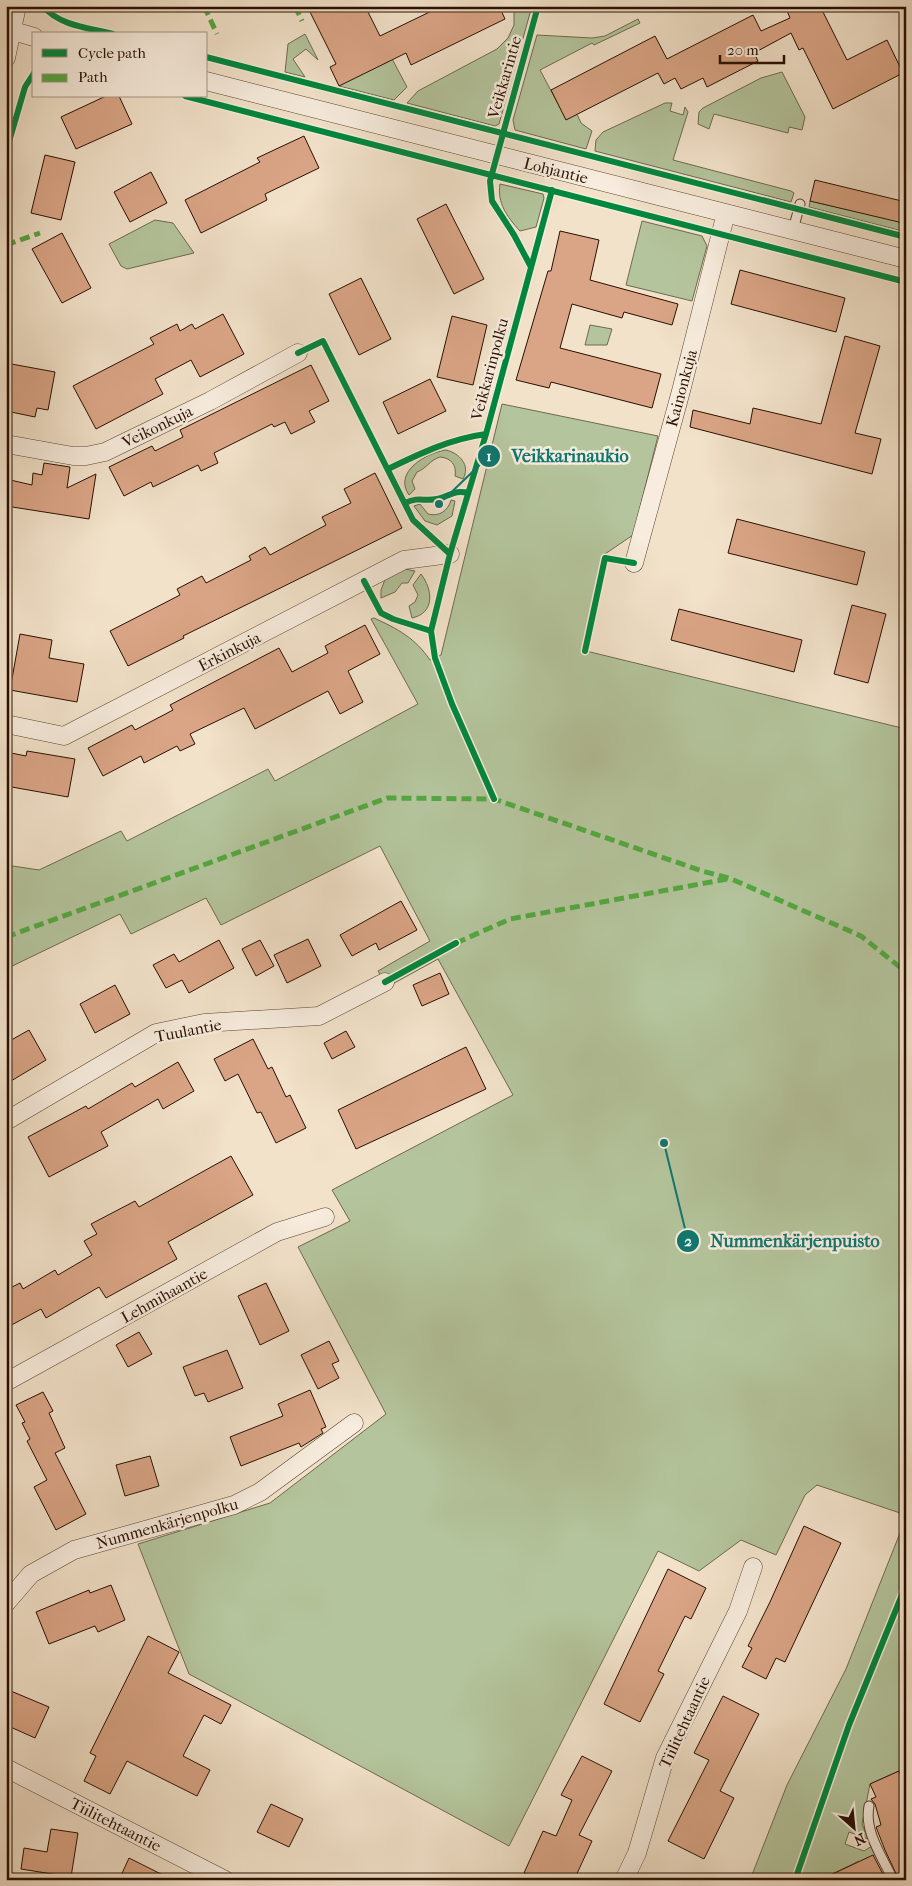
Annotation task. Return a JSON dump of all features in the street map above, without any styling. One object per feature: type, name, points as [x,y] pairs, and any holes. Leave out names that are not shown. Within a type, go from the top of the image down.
[{"type":"street","points":[[6,58],[17,6]]},
{"type":"street","points":[[13,31],[32,36]]},
{"type":"street","name":"Lohjantie","points":[[208,82],[906,259]]},
{"type":"street","name":"Kainonkuja","points":[[634,563],[681,391],[726,213]]},
{"type":"street","name":"Veikonkuja","points":[[6,444],[73,456],[86,456],[105,452],[210,400],[298,353]]},
{"type":"street","name":"Erkinkuja","points":[[6,724],[64,736],[404,560],[450,554]]},
{"type":"street","name":"Tuulantie","points":[[6,1121],[156,1033],[204,1023],[318,1016],[385,982]]},
{"type":"street","name":"Lehmihaantie","points":[[6,1382],[277,1232],[325,1217]]},
{"type":"street","name":"Nummenkärjenpolku","points":[[6,1604],[31,1574],[62,1555],[234,1505],[260,1492],[354,1423]]},
{"type":"street","name":"Tiilitehtaantie","points":[[624,1880],[638,1853],[665,1758],[738,1611],[753,1567]]},
{"type":"street","name":"Tiilitehtaantie","points":[[6,1768],[225,1880]]},
{"type":"lane","points":[[793,230],[800,204]]},
{"type":"lane","points":[[869,1806],[867,1819],[870,1832],[893,1880]]},
{"type":"green space","points":[[514,6],[532,6],[499,124],[495,126],[407,103],[418,91],[497,49],[508,38],[514,25]]},
{"type":"green space","points":[[638,19],[640,23],[594,45],[592,43],[540,70],[566,119],[577,114],[581,123],[592,131],[586,149],[515,130],[513,120],[537,35],[592,38],[605,36]]},
{"type":"green space","points":[[305,34],[318,60],[306,49],[293,59],[305,77],[285,72],[288,44]]},
{"type":"green space","points":[[382,40],[407,87],[394,100],[339,86]]},
{"type":"green space","points":[[782,72],[805,117],[802,130],[789,127],[788,133],[714,114],[709,129],[698,124],[699,112],[703,108],[761,78]]},
{"type":"green space","points":[[665,103],[672,103],[670,111],[683,115],[685,107],[688,112],[673,160],[791,191],[794,193],[791,202],[595,151],[596,140],[603,132]]},
{"type":"green space","points":[[500,184],[543,194],[544,198],[536,227],[520,231],[515,226],[502,204],[499,191]]},
{"type":"green space","points":[[810,201],[906,223],[906,232],[809,207]]},
{"type":"green space","points":[[155,220],[173,223],[194,253],[127,269],[121,266],[109,244]]},
{"type":"green space","points":[[642,221],[702,236],[707,246],[692,301],[626,285]]},
{"type":"green space","points":[[590,325],[612,329],[607,345],[585,345]]},
{"type":"green space","points":[[502,404],[658,436],[633,535],[602,556],[582,650],[906,729],[906,1515],[817,1485],[805,1495],[776,1555],[741,1540],[699,1571],[658,1551],[509,1846],[189,1674],[138,1544],[270,1503],[386,1414],[298,1247],[350,1221],[332,1190],[513,1095],[438,959],[387,987],[378,971],[430,941],[380,846],[221,925],[206,898],[131,934],[120,914],[6,969],[6,865],[39,870],[121,831],[127,841],[268,769],[275,781],[418,704],[371,619],[374,618],[391,626],[405,635],[430,660],[441,655]]},
{"type":"green space","points":[[446,450],[455,454],[465,464],[466,469],[463,479],[455,476],[454,465],[450,461],[440,457],[417,472],[412,481],[415,489],[409,495],[405,487],[408,471],[421,459]]},
{"type":"green space","points":[[451,500],[455,501],[452,516],[437,525],[425,521],[414,506],[420,504],[428,514],[436,515],[445,510]]},
{"type":"green space","points":[[405,569],[415,571],[408,583],[402,583],[395,592],[381,598],[381,590],[386,577]]},
{"type":"green space","points":[[421,574],[428,587],[430,600],[425,611],[412,618],[409,606],[415,602],[418,595],[413,585]]},
{"type":"green space","points":[[906,1518],[906,1709],[903,1716],[906,1717],[906,1785],[899,1771],[870,1784],[862,1824],[868,1839],[849,1832],[845,1844],[864,1851],[872,1846],[875,1854],[863,1870],[859,1861],[832,1874],[834,1880],[750,1880],[787,1785],[846,1669]]},
{"type":"building","points":[[307,6],[365,6],[380,36],[442,6],[499,6],[505,19],[411,65],[406,53],[339,86],[330,67],[336,64]]},
{"type":"building","points":[[785,6],[820,6],[847,60],[887,40],[903,73],[833,109],[803,48],[799,50],[791,33],[754,53],[758,61],[707,87],[703,78],[681,89],[675,78],[664,84],[658,73],[566,120],[551,90],[655,36],[667,59],[753,15],[761,31],[790,18]]},
{"type":"building","points":[[102,98],[120,98],[132,124],[76,149],[61,117]]},
{"type":"building","points":[[304,136],[319,168],[265,194],[267,200],[201,233],[185,200],[260,162],[257,158]]},
{"type":"building","points":[[45,155],[75,162],[61,220],[31,213]]},
{"type":"building","points":[[151,172],[167,203],[130,222],[114,192]]},
{"type":"building","points":[[815,180],[906,202],[903,223],[810,201]]},
{"type":"building","points":[[446,204],[484,279],[454,294],[417,219]]},
{"type":"building","points":[[560,231],[599,240],[590,280],[678,304],[672,325],[624,312],[622,318],[572,304],[560,348],[661,374],[652,408],[551,382],[549,388],[516,380],[548,271],[551,271]]},
{"type":"building","points":[[62,233],[91,288],[62,303],[32,249]]},
{"type":"building","points":[[740,270],[845,298],[836,332],[731,304]]},
{"type":"building","points":[[361,278],[391,339],[359,355],[329,294]]},
{"type":"building","points":[[223,314],[244,354],[200,377],[191,360],[155,379],[163,394],[96,429],[73,386],[154,344],[150,338],[177,324],[180,331],[192,324],[195,329]]},
{"type":"building","points":[[452,316],[487,325],[473,385],[437,377]]},
{"type":"building","points":[[845,336],[880,346],[855,433],[881,439],[872,474],[690,427],[693,410],[750,424],[753,408],[821,424]]},
{"type":"building","points":[[6,363],[55,372],[48,410],[37,408],[35,417],[6,411]]},
{"type":"building","points":[[311,365],[329,401],[309,411],[315,422],[291,434],[285,422],[274,427],[272,424],[214,453],[218,463],[201,471],[198,465],[153,487],[151,482],[124,496],[109,467],[152,446],[155,451],[183,437],[180,430]]},
{"type":"building","points":[[430,379],[446,411],[398,434],[383,402]]},
{"type":"building","points":[[44,463],[70,467],[67,488],[96,474],[89,519],[6,506],[6,479],[32,485],[33,473],[42,475]]},
{"type":"building","points":[[375,473],[402,528],[183,636],[184,638],[128,666],[110,631],[180,595],[177,589],[202,576],[206,583],[251,560],[249,556],[265,547],[270,555],[326,525],[322,517],[351,503],[344,489]]},
{"type":"building","points":[[737,519],[865,552],[857,585],[728,553]]},
{"type":"building","points":[[852,605],[886,614],[868,683],[834,674]]},
{"type":"building","points":[[679,609],[802,640],[794,672],[671,640]]},
{"type":"building","points":[[365,625],[380,654],[348,671],[363,702],[340,714],[328,691],[255,729],[244,708],[190,734],[195,744],[180,751],[177,746],[144,763],[141,756],[103,776],[88,748],[132,725],[135,730],[173,710],[170,705],[279,648],[292,672],[328,653],[325,646]]},
{"type":"building","points":[[20,634],[52,640],[49,658],[84,664],[77,702],[10,690]]},
{"type":"building","points":[[27,751],[75,759],[68,797],[6,786],[6,752],[26,756]]},
{"type":"building","points":[[401,901],[417,930],[379,950],[376,943],[352,956],[340,935]]},
{"type":"building","points":[[308,939],[321,966],[287,983],[274,955]]},
{"type":"building","points":[[219,940],[234,968],[189,993],[182,980],[166,988],[153,965],[174,954],[179,962]]},
{"type":"building","points":[[260,940],[274,966],[256,976],[242,949]]},
{"type":"building","points":[[440,973],[449,994],[422,1006],[413,985]]},
{"type":"building","points":[[115,985],[130,1014],[95,1033],[80,1004]]},
{"type":"building","points":[[29,1030],[46,1060],[6,1084],[6,1043]]},
{"type":"building","points":[[346,1031],[355,1047],[332,1059],[324,1043]]},
{"type":"building","points":[[253,1039],[268,1069],[272,1067],[286,1097],[290,1095],[306,1128],[276,1143],[261,1112],[257,1113],[238,1074],[225,1081],[214,1059]]},
{"type":"building","points":[[466,1047],[486,1089],[356,1149],[338,1110]]},
{"type":"building","points":[[178,1062],[194,1091],[163,1109],[158,1099],[101,1132],[108,1146],[49,1177],[28,1137],[86,1106],[88,1109],[132,1083],[135,1087]]},
{"type":"building","points":[[231,1156],[253,1195],[168,1242],[177,1259],[106,1298],[99,1287],[46,1318],[41,1309],[6,1328],[6,1290],[20,1283],[23,1289],[55,1270],[58,1275],[92,1255],[84,1241],[97,1234],[91,1224],[135,1201],[139,1207]]},
{"type":"building","points":[[266,1283],[289,1331],[260,1345],[238,1296]]},
{"type":"building","points":[[139,1332],[152,1354],[128,1367],[116,1345]]},
{"type":"building","points":[[329,1341],[339,1361],[332,1364],[339,1378],[318,1389],[301,1355]]},
{"type":"building","points":[[227,1350],[243,1388],[208,1402],[204,1393],[195,1396],[183,1367]]},
{"type":"building","points":[[310,1390],[326,1427],[321,1429],[323,1433],[301,1447],[299,1443],[241,1466],[230,1437],[283,1416],[278,1404]]},
{"type":"building","points":[[43,1392],[53,1411],[49,1413],[65,1448],[55,1453],[86,1514],[56,1530],[34,1487],[47,1480],[27,1441],[30,1439],[22,1423],[25,1422],[16,1405]]},
{"type":"building","points":[[150,1456],[159,1486],[125,1496],[116,1465]]},
{"type":"building","points":[[804,1526],[841,1543],[785,1662],[776,1658],[766,1679],[742,1667],[752,1648],[748,1646]]},
{"type":"building","points":[[668,1569],[706,1588],[691,1619],[685,1616],[658,1671],[664,1674],[640,1722],[604,1704]]},
{"type":"building","points":[[111,1585],[125,1620],[98,1632],[95,1626],[49,1644],[36,1612],[89,1590],[90,1593]]},
{"type":"building","points":[[148,1636],[179,1652],[168,1673],[231,1705],[221,1724],[204,1715],[183,1756],[210,1770],[197,1796],[127,1761],[110,1794],[84,1781],[96,1756],[90,1753]]},
{"type":"building","points":[[6,1689],[49,1707],[35,1738],[6,1725]]},
{"type":"building","points":[[723,1696],[759,1714],[720,1791],[734,1798],[704,1859],[668,1841],[709,1760],[694,1753]]},
{"type":"building","points":[[582,1756],[612,1771],[579,1835],[592,1841],[574,1880],[539,1880],[524,1873],[543,1831],[556,1836],[572,1800],[561,1795]]},
{"type":"building","points":[[899,1771],[906,1787],[906,1880],[899,1880],[876,1827],[881,1825],[875,1804],[871,1799],[876,1797],[870,1784]]},
{"type":"building","points":[[271,1804],[303,1819],[289,1847],[257,1832]]},
{"type":"building","points":[[51,1829],[78,1833],[71,1877],[21,1869],[24,1848],[47,1852]]},
{"type":"building","points":[[873,1855],[886,1880],[820,1880]]},
{"type":"building","points":[[129,1858],[173,1880],[119,1880]]},
{"type":"marked path","points":[[204,6],[217,34]]},
{"type":"marked path","points":[[295,6],[302,21]]},
{"type":"marked path","points":[[6,245],[40,233]]},
{"type":"marked path","points":[[6,937],[387,798],[494,799],[702,871],[729,878],[861,936],[906,972]]},
{"type":"marked path","points":[[456,943],[510,919],[727,879]]},
{"type":"cycle path","points":[[43,6],[57,18],[66,22],[104,32]]},
{"type":"cycle path","name":"Veikkarintie","points":[[531,267],[514,235],[492,201],[490,181],[538,6]]},
{"type":"cycle path","points":[[208,58],[906,237]]},
{"type":"cycle path","points":[[6,152],[25,87],[32,76]]},
{"type":"cycle path","points":[[193,98],[906,282]]},
{"type":"cycle path","name":"Veikkarinpolku","points":[[494,799],[452,704],[435,658],[431,631],[450,554],[486,434],[552,190]]},
{"type":"cycle path","points":[[298,353],[323,341],[413,520],[450,554]]},
{"type":"cycle path","points":[[388,469],[448,443],[486,434]]},
{"type":"cycle path","points":[[405,503],[418,499],[437,499],[459,492],[468,493]]},
{"type":"cycle path","points":[[585,651],[605,558],[634,563]]},
{"type":"cycle path","points":[[364,581],[381,613],[393,619],[431,631]]},
{"type":"cycle path","points":[[385,982],[456,943]]},
{"type":"cycle path","points":[[795,1880],[849,1725],[906,1585]]},
{"type":"place","name":"Veikkarinaukio","points":[[439,504]]},
{"type":"place","name":"Nummenkärjenpuisto","points":[[664,1143]]}]
